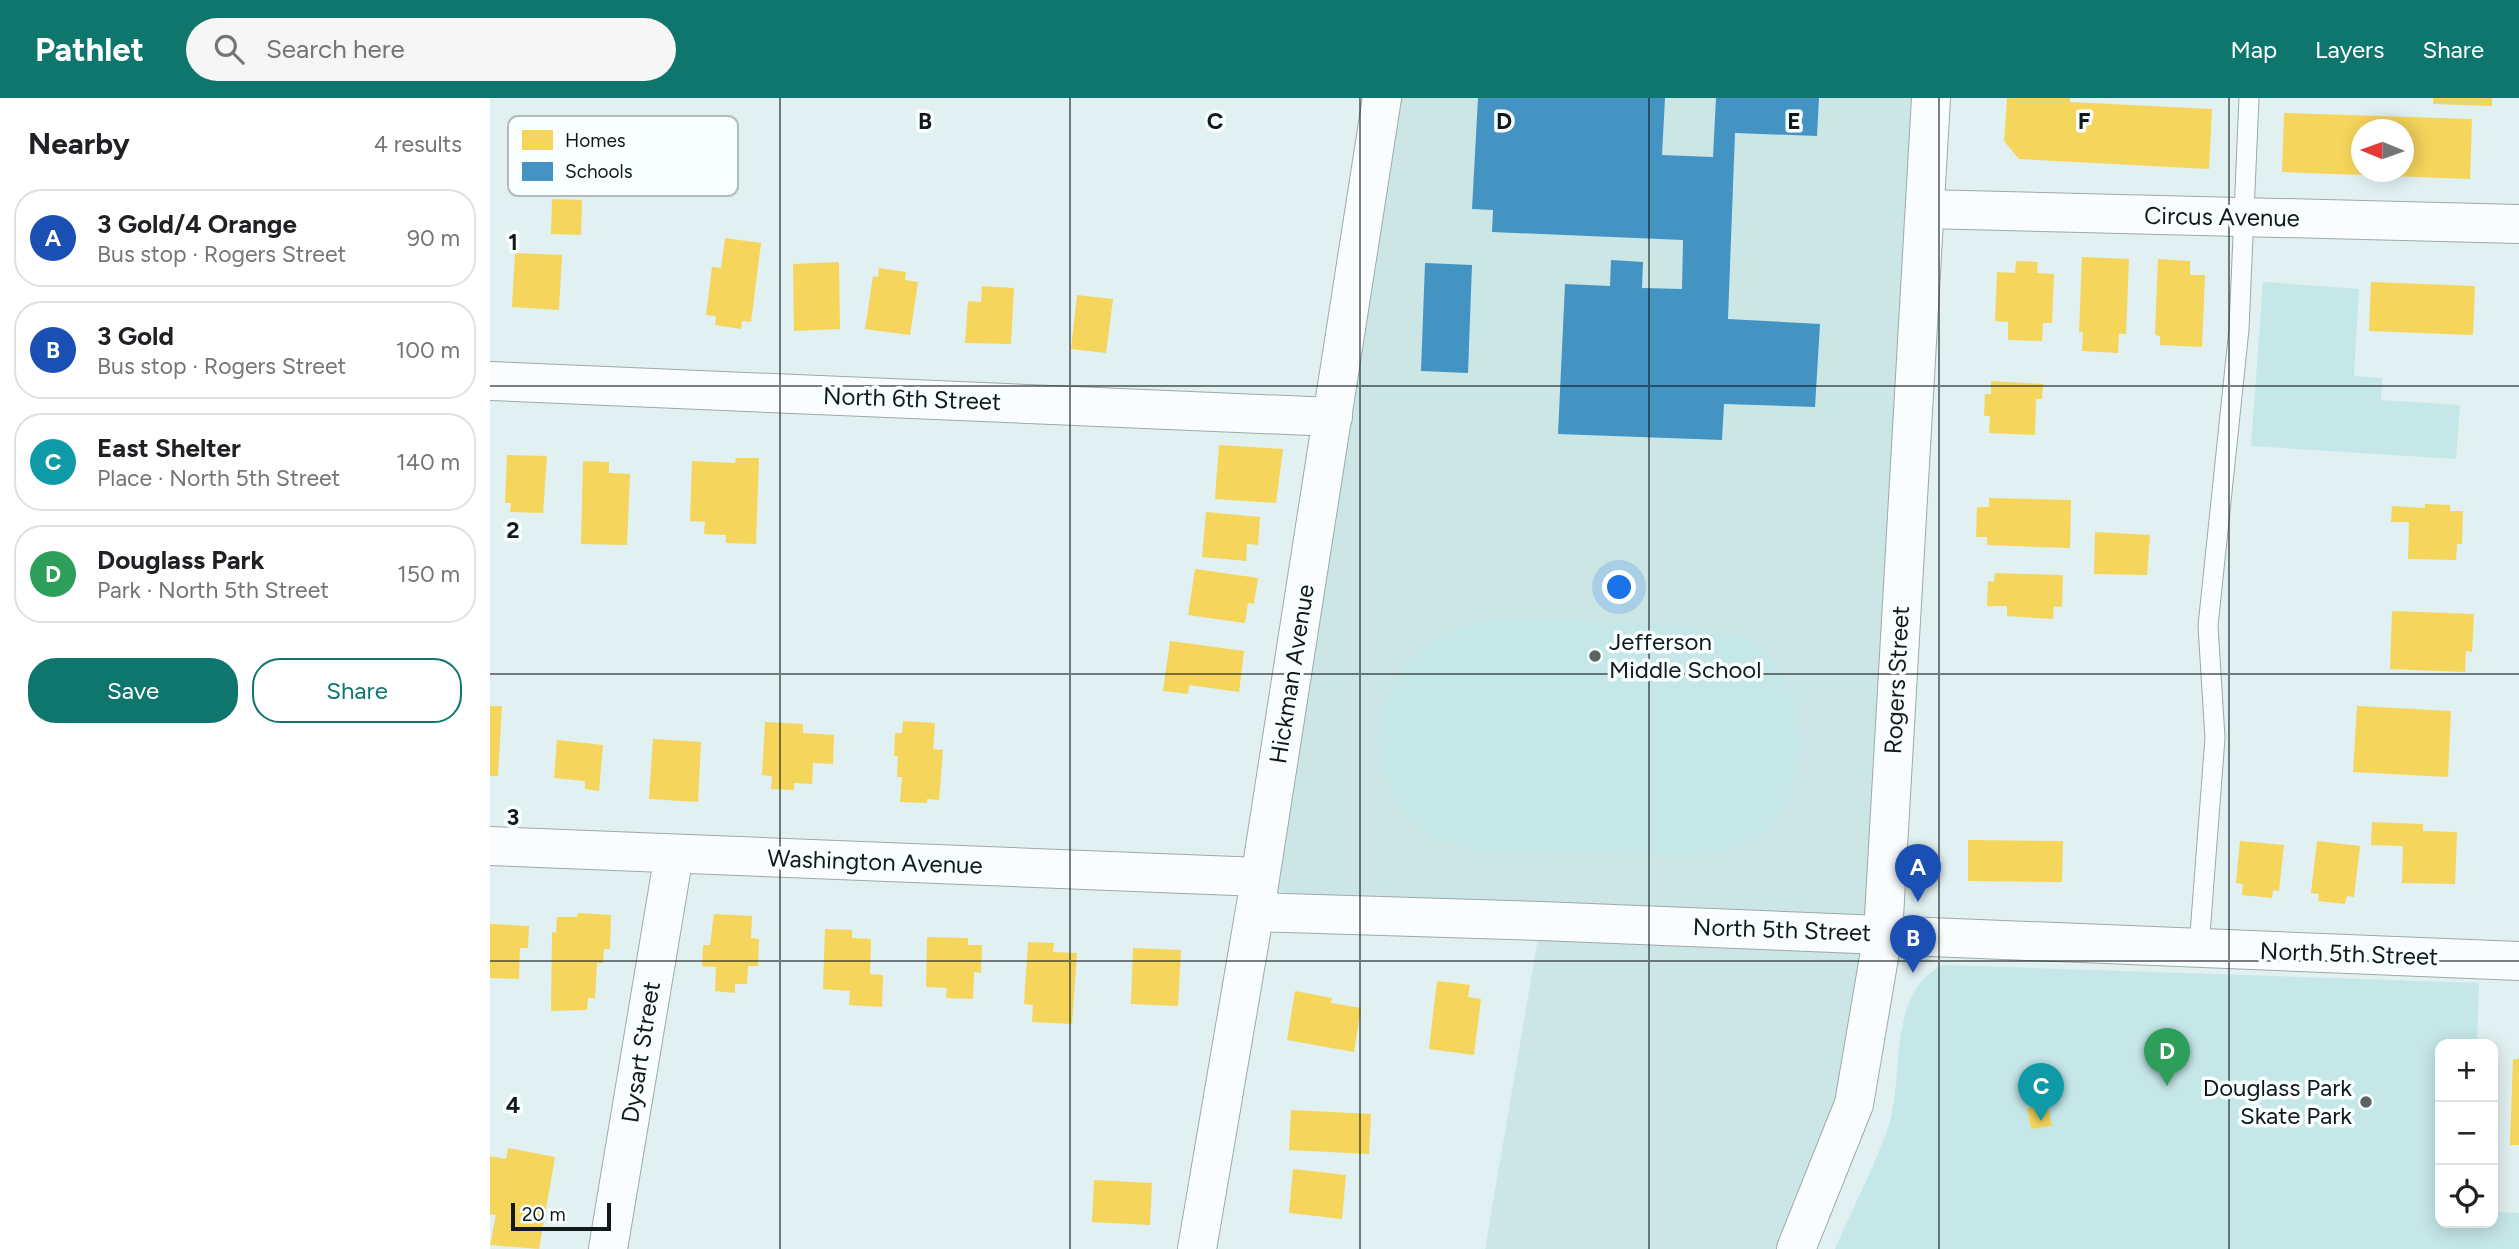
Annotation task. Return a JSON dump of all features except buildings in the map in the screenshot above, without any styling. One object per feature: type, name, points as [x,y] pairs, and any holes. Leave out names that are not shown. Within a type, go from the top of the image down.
[{"type":"street","name":"Hickman Avenue","points":[[1197,1249],[1258,895],[1382,98]]},
{"type":"street","name":"Rogers Street","points":[[1796,1249],[1854,1104],[1883,934],[1931,98]]},
{"type":"street","name":"Circus Avenue","points":[[1925,209],[2519,224]]},
{"type":"street","name":"North 6th Street","points":[[490,381],[1333,417]]},
{"type":"street","name":"Washington Avenue","points":[[490,846],[674,854],[1258,895]]},
{"type":"street","name":"Dysart Street","points":[[608,1249],[674,854]]},
{"type":"street","name":"North 5th Street","points":[[1258,895],[1883,934],[2199,947],[2519,955]]},
{"type":"lane","points":[[2199,947],[2215,738],[2208,625],[2239,329],[2249,98]]},
{"type":"shaded area","name":"Jefferson Middle School","points":[[1382,98],[1931,98],[1883,934],[1796,1249],[1485,1249],[1541,921],[1248,896]]},
{"type":"shaded area","points":[[2263,282],[2359,289],[2354,376],[2382,378],[2381,400],[2460,405],[2456,459],[2251,446]]},
{"type":"shaded area","points":[[1500,619],[1589,620],[1667,625],[1730,633],[1748,639],[1770,656],[1785,678],[1795,704],[1800,733],[1799,762],[1792,789],[1780,814],[1762,834],[1749,843],[1703,857],[1475,850],[1444,842],[1430,835],[1411,821],[1397,803],[1387,783],[1379,738],[1389,693],[1410,661],[1432,642],[1471,624]]},
{"type":"shaded area","points":[[1942,965],[2479,983],[2477,1039],[2435,1039],[2435,1228],[2498,1228],[2498,1212],[2519,1213],[2519,1249],[1835,1249],[1887,1131],[1905,1017],[1912,996],[1924,979]]},
{"type":"place","name":"Jefferson Middle School","points":[[1595,656]]},
{"type":"place","name":"3 Gold/4 Orange","points":[[1918,902]]},
{"type":"place","name":"3 Gold","points":[[1913,973]]},
{"type":"place","name":"Douglass Park","points":[[2167,1086]]},
{"type":"place","name":"Douglass Park Skate Park","points":[[2366,1102]]},
{"type":"place","name":"East Shelter","points":[[2041,1121]]}]
